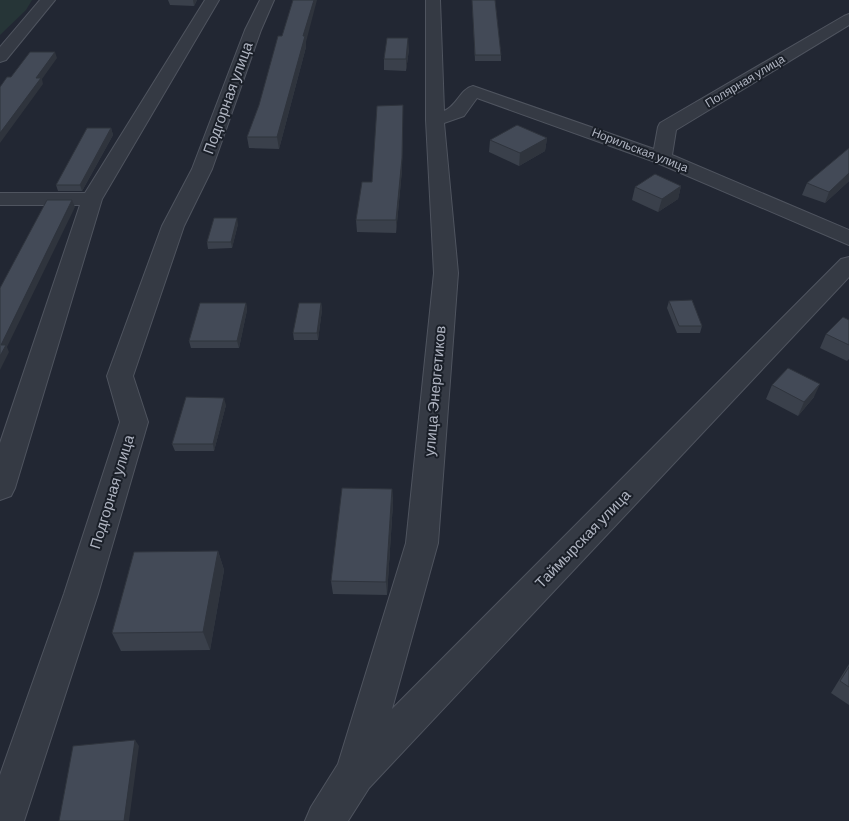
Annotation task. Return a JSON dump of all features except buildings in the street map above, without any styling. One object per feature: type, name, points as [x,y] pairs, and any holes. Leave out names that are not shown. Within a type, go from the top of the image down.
[{"type":"street","points":[[3,51],[48,0]]},
{"type":"street","points":[[0,488],[92,199],[212,0]]},
{"type":"street","name":"Подгорная улица","points":[[4,821],[81,594],[134,422],[120,376],[173,226],[202,169],[253,30],[267,0]]},
{"type":"street","name":"улица Энергетиков","points":[[355,774],[422,543],[446,273],[435,120],[433,0]]},
{"type":"street","name":"Полярная улица","points":[[662,158],[667,127],[849,18]]},
{"type":"street","name":"Норильская улица","points":[[435,120],[458,112],[473,91],[662,158],[849,238]]},
{"type":"street","points":[[0,198],[92,199]]},
{"type":"street","name":"Таймырская улица","points":[[325,821],[355,774],[849,264]]},
{"type":"shaded area","points":[[0,0],[32,0],[26,10],[0,35]]}]
